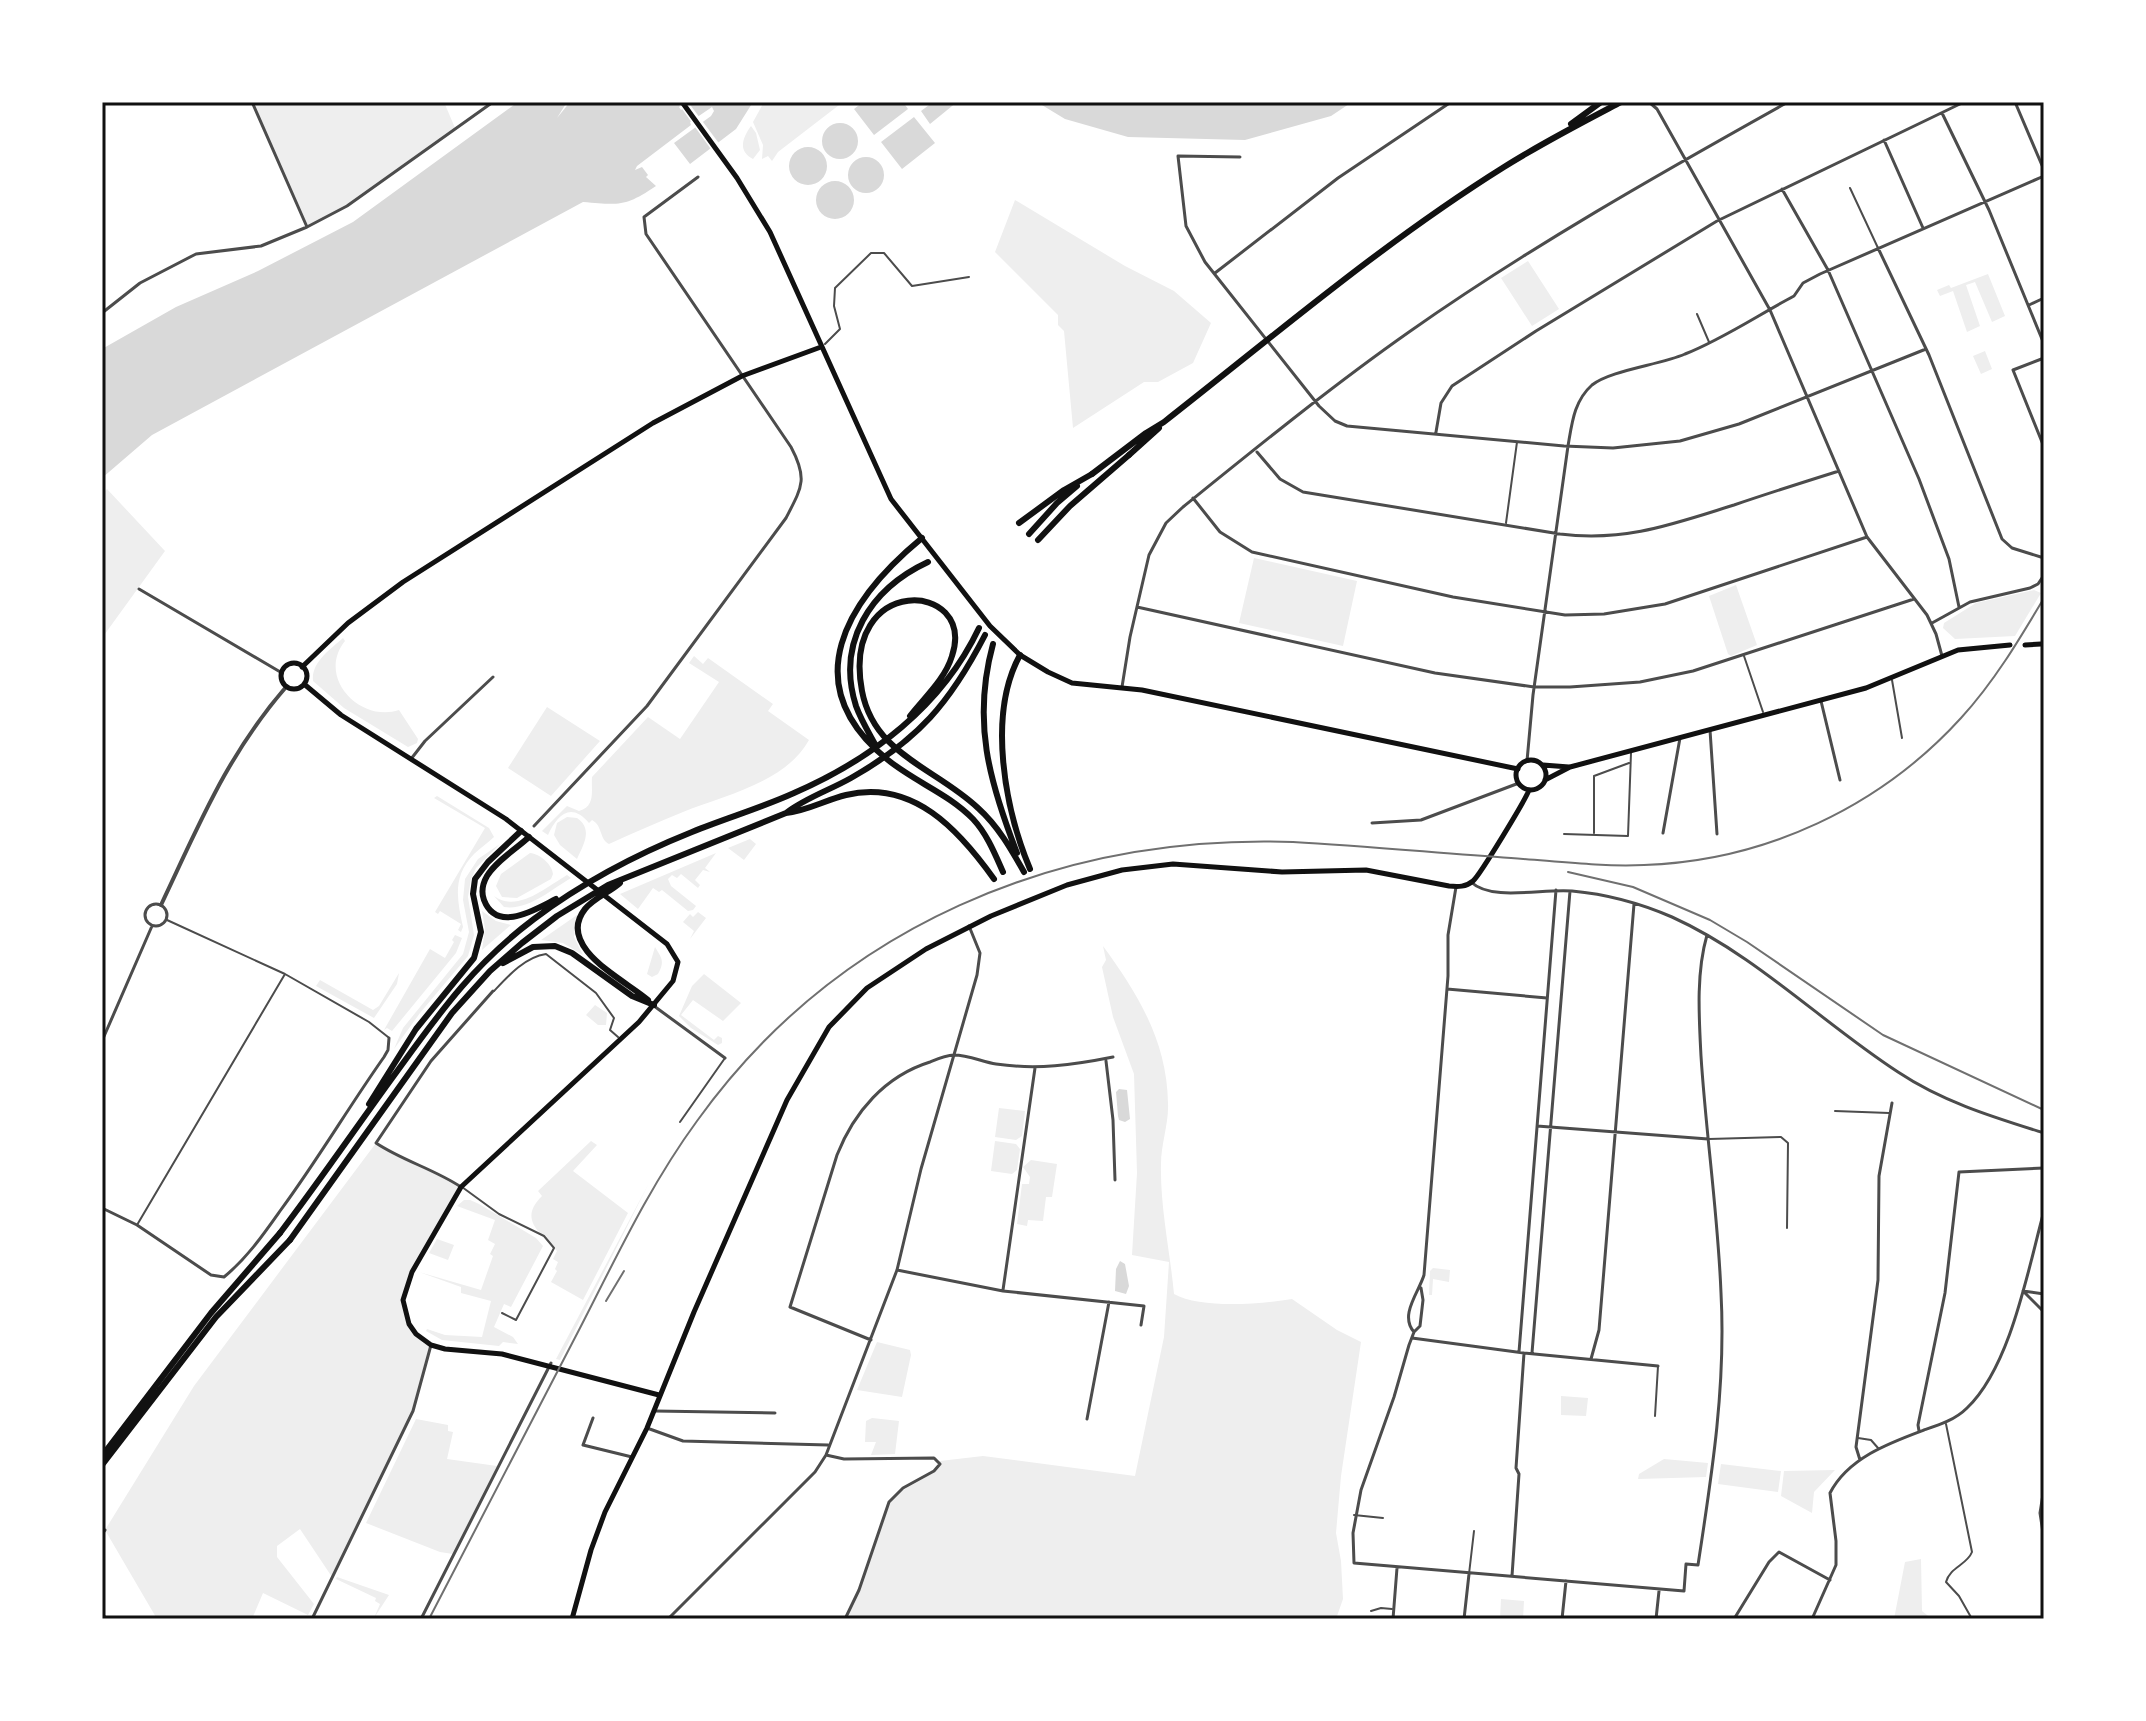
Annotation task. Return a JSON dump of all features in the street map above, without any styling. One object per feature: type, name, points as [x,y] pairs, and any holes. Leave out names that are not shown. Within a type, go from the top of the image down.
[{"type":"highway","points":[[1039,542],[1055,520],[1164,422],[1270,339],[1420,224],[1601,102]]},
{"type":"highway","points":[[1562,131],[1621,102]]},
{"type":"highway","points":[[1029,534],[1057,503],[1164,422]]},
{"type":"highway","points":[[1019,523],[1092,474]]},
{"type":"highway","points":[[922,538],[884,573],[864,596],[848,623],[840,649],[839,674],[845,704],[857,727],[880,752],[947,798],[974,821],[991,845],[1003,872]]},
{"type":"highway","points":[[880,752],[860,716],[854,698],[851,670],[854,644],[863,620],[878,597],[900,577],[928,562]]},
{"type":"highway","points":[[898,731],[943,674],[954,650],[954,632],[948,618],[935,605],[921,600],[890,604],[871,624],[863,645],[860,671],[865,703],[874,724],[897,752],[965,796],[989,819],[1027,870]]},
{"type":"highway","points":[[529,837],[490,872],[483,885],[484,901],[498,915],[507,918],[526,913],[578,889],[690,833],[797,792],[866,754],[898,731],[941,689],[963,660],[979,628]]},
{"type":"highway","points":[[102,1465],[216,1317],[290,1240],[422,1051],[490,971],[557,916],[608,885],[786,813],[874,765],[906,742],[955,688],[985,635]]},
{"type":"highway","points":[[993,644],[982,703],[985,749],[998,804],[1027,870]]},
{"type":"highway","points":[[1020,655],[1008,681],[1004,768],[1012,818],[1027,870]]},
{"type":"highway","points":[[786,813],[848,794],[869,792],[905,798],[937,814],[952,827],[994,879]]},
{"type":"highway","points":[[357,1127],[386,1074],[416,1029],[474,958],[481,932],[473,886],[480,871],[521,831]]},
{"type":"highway","points":[[625,879],[585,910],[578,936],[591,957],[654,1005]]},
{"type":"highway","points":[[102,1456],[211,1313],[280,1233],[464,981],[517,932],[578,889]]},
{"type":"highway","points":[[490,971],[533,947],[555,946],[572,953],[632,996],[654,1005]]},
{"type":"main road","points":[[682,102],[737,178],[775,243],[891,499],[990,626],[1020,655],[1072,683],[1122,687],[1518,769]]},
{"type":"main road","points":[[302,667],[348,623],[419,571],[653,423],[742,376],[821,347]]},
{"type":"main road","points":[[2025,645],[2041,644]]},
{"type":"main road","points":[[1518,769],[1519,783],[1529,790],[1537,789],[1545,780],[1570,767],[1821,701],[1892,679],[1964,648],[2010,645]]},
{"type":"main road","points":[[290,664],[302,667],[307,675],[304,684],[296,689],[286,687],[282,673],[290,664]]},
{"type":"main road","points":[[304,684],[341,715],[521,831],[667,944],[678,962],[674,980],[654,1005],[461,1187],[412,1272],[403,1294],[409,1324],[416,1334],[431,1345],[490,1352],[659,1395]]},
{"type":"main road","points":[[1518,769],[1527,761],[1570,767]]},
{"type":"main road","points":[[1542,764],[1546,772],[1545,780]]},
{"type":"main road","points":[[572,1619],[597,1531],[647,1428],[787,1100],[821,1039],[849,1004],[877,980],[969,926],[1092,878],[1146,866],[1189,864],[1282,872],[1366,870],[1456,887],[1471,882],[1479,874],[1529,790]]},
{"type":"street","points":[[252,102],[307,227]]},
{"type":"street","points":[[102,313],[140,283],[196,254],[261,246],[347,206],[493,102]]},
{"type":"street","points":[[1214,274],[1338,178],[1451,102]]},
{"type":"street","points":[[1649,102],[1657,109],[1770,310],[1867,537],[1932,623],[1942,656]]},
{"type":"street","points":[[1122,687],[1149,555],[1166,523],[1193,498],[1411,331],[1521,258],[1788,102]]},
{"type":"street","points":[[1436,434],[1445,393],[1459,380],[1720,220],[1964,102]]},
{"type":"street","points":[[2015,102],[2044,170]]},
{"type":"street","points":[[1942,113],[1986,202],[2044,344]]},
{"type":"street","points":[[1884,140],[1923,229]]},
{"type":"street","points":[[1240,157],[1178,156],[1186,226],[1214,274],[1317,403],[1329,417],[1347,426],[1568,446],[1613,448],[1680,441],[1739,424],[1926,349]]},
{"type":"street","points":[[1527,761],[1534,687],[1568,446],[1576,406],[1596,382],[1610,375],[1683,355],[1794,296],[1803,283],[1828,270],[2044,176]]},
{"type":"street","points":[[534,826],[647,706],[786,518],[800,490],[802,467],[797,457],[646,234],[644,217],[698,177]]},
{"type":"street","points":[[1782,189],[1828,270],[1919,479],[1949,559],[1959,607]]},
{"type":"street","points":[[1878,248],[1926,349],[2002,539],[2012,548],[2044,558]]},
{"type":"street","points":[[2028,305],[2044,298]]},
{"type":"street","points":[[2044,358],[2013,370],[2044,447]]},
{"type":"street","points":[[1255,450],[1280,479],[1303,492],[1556,533],[1618,536],[1652,531],[1839,471]]},
{"type":"street","points":[[1193,498],[1220,532],[1252,552],[1440,594],[1544,613],[1593,614],[1645,608],[1705,592],[1867,537]]},
{"type":"street","points":[[1932,623],[1959,607],[1983,598],[2034,587],[2044,575]]},
{"type":"street","points":[[139,589],[282,673]]},
{"type":"street","points":[[1137,607],[1435,673],[1534,687],[1649,681],[1693,671],[1914,599]]},
{"type":"street","points":[[411,759],[425,741],[493,677]]},
{"type":"street","points":[[161,905],[215,788],[247,736],[286,687]]},
{"type":"street","points":[[1821,701],[1840,780]]},
{"type":"street","points":[[1710,730],[1717,834]]},
{"type":"street","points":[[1663,833],[1680,738]]},
{"type":"street","points":[[1372,823],[1421,820],[1519,783]]},
{"type":"street","points":[[1471,882],[1485,891],[1556,890],[1603,896],[1670,916],[1747,959],[1872,1055],[1919,1085],[1976,1112],[2044,1133]]},
{"type":"street","points":[[1414,1332],[1408,1324],[1410,1304],[1421,1288],[1424,1275],[1447,989],[1448,935],[1456,887]]},
{"type":"street","points":[[1512,1576],[1519,1476],[1516,1468],[1521,1353],[1556,890]]},
{"type":"street","points":[[1532,1353],[1570,891]]},
{"type":"street","points":[[154,904],[161,905],[166,910],[167,920],[162,925],[152,926],[146,921],[146,911],[154,904]]},
{"type":"street","points":[[1591,1359],[1599,1330],[1634,904]]},
{"type":"street","points":[[102,1041],[152,926]]},
{"type":"street","points":[[668,1619],[815,1472],[826,1455],[897,1270],[921,1169],[980,963],[978,947],[969,926]]},
{"type":"street","points":[[1421,1288],[1420,1326],[1414,1332],[1354,1515],[1354,1563],[1684,1591],[1686,1564],[1698,1565],[1714,1462],[1721,1369],[1722,1294],[1699,1016],[1707,935]]},
{"type":"street","points":[[1447,989],[1547,998]]},
{"type":"street","points":[[461,1187],[438,1171],[394,1155],[376,1143],[431,1061],[493,991]]},
{"type":"street","points":[[654,1005],[725,1058]]},
{"type":"street","points":[[102,1208],[137,1225],[211,1275],[224,1277],[253,1248],[318,1159],[384,1057],[389,1038]]},
{"type":"street","points":[[871,1340],[790,1307],[837,1155],[868,1102],[898,1077],[921,1065],[954,1055],[1035,1068],[1060,1067],[1113,1057]]},
{"type":"street","points":[[1105,1059],[1113,1120],[1115,1180]]},
{"type":"street","points":[[1003,1291],[1035,1068]]},
{"type":"street","points":[[1860,1460],[1856,1447],[1878,1280],[1879,1176],[1892,1103]]},
{"type":"street","points":[[1537,1125],[1708,1139]]},
{"type":"street","points":[[1919,1432],[1945,1293],[1959,1172],[2044,1168]]},
{"type":"street","points":[[1812,1619],[1830,1580],[1837,1555],[1830,1493],[1839,1477],[1879,1449],[1945,1422],[1967,1409],[1988,1380],[2006,1339],[2023,1291],[2044,1211]]},
{"type":"street","points":[[897,1270],[1003,1291],[1144,1306],[1141,1325]]},
{"type":"street","points":[[2023,1291],[2044,1294]]},
{"type":"street","points":[[2023,1291],[2044,1312]]},
{"type":"street","points":[[1087,1419],[1109,1302]]},
{"type":"street","points":[[1412,1338],[1521,1353],[1658,1366]]},
{"type":"street","points":[[312,1619],[413,1411],[431,1345]]},
{"type":"street","points":[[421,1619],[551,1363]]},
{"type":"street","points":[[653,1411],[775,1413]]},
{"type":"street","points":[[593,1418],[583,1445],[632,1457]]},
{"type":"street","points":[[647,1428],[683,1441],[829,1445]]},
{"type":"street","points":[[826,1455],[844,1459],[934,1458],[940,1464],[934,1471],[903,1488],[889,1502],[859,1590],[845,1619]]},
{"type":"street","points":[[2044,1488],[2040,1513],[2044,1539]]},
{"type":"street","points":[[1734,1619],[1769,1562],[1779,1552],[1830,1580]]},
{"type":"street","points":[[1393,1619],[1397,1568]]},
{"type":"street","points":[[1464,1619],[1469,1574]]},
{"type":"street","points":[[1562,1619],[1566,1581]]},
{"type":"street","points":[[1656,1619],[1659,1590]]},
{"type":"street","points":[[102,1613],[106,1619]]},
{"type":"lane","points":[[1850,188],[1878,248]]},
{"type":"lane","points":[[821,347],[840,329],[834,306],[835,288],[871,253],[884,253],[912,286],[969,277]]},
{"type":"lane","points":[[1697,314],[1709,343]]},
{"type":"lane","points":[[1506,524],[1517,441]]},
{"type":"lane","points":[[1744,656],[1765,716]]},
{"type":"lane","points":[[1892,679],[1902,738]]},
{"type":"lane","points":[[1564,834],[1628,836],[1632,751]]},
{"type":"lane","points":[[1594,835],[1594,776],[1630,763]]},
{"type":"lane","points":[[167,920],[285,974],[369,1022],[389,1038]]},
{"type":"lane","points":[[493,991],[515,969],[546,954],[596,993],[614,1018],[610,1030],[621,1039]]},
{"type":"lane","points":[[137,1225],[285,974]]},
{"type":"lane","points":[[680,1122],[725,1058]]},
{"type":"lane","points":[[1835,1111],[1890,1113]]},
{"type":"lane","points":[[1708,1139],[1781,1137],[1788,1143],[1787,1228]]},
{"type":"lane","points":[[461,1187],[499,1214],[544,1236],[554,1248],[516,1320],[502,1313]]},
{"type":"lane","points":[[1655,1416],[1658,1366]]},
{"type":"lane","points":[[1945,1422],[1972,1552],[1969,1558],[1949,1573],[1946,1582],[1959,1596],[1972,1619]]},
{"type":"lane","points":[[1858,1438],[1871,1440],[1879,1449]]},
{"type":"lane","points":[[1354,1515],[1383,1518]]},
{"type":"lane","points":[[1469,1574],[1474,1531]]},
{"type":"lane","points":[[1371,1611],[1394,1609]]},
{"type":"shaded area","points":[[252,102],[444,102],[455,128],[347,206],[307,227]]},
{"type":"shaded area","points":[[518,102],[567,102],[557,118],[570,102],[686,102],[679,107],[681,110],[692,102],[753,102],[736,129],[690,164],[674,143],[711,116],[714,111],[712,107],[637,166],[635,170],[642,167],[648,175],[646,177],[656,186],[645,193],[621,203],[583,202],[152,435],[102,478],[102,349],[176,307],[258,271],[353,222]]},
{"type":"shaded area","points":[[764,102],[843,102],[778,152],[772,161],[768,156],[762,159],[763,145],[753,122]]},
{"type":"shaded area","points":[[863,102],[903,102],[908,109],[874,135],[854,109]]},
{"type":"shaded area","points":[[933,102],[957,102],[930,124],[921,111]]},
{"type":"shaded area","points":[[1037,102],[1352,102],[1331,116],[1245,140],[1128,137],[1065,119]]},
{"type":"shaded area","points":[[914,117],[935,143],[902,169],[881,142]]},
{"type":"shaded area","points":[[840,123],[853,128],[858,141],[853,154],[840,159],[827,154],[822,141],[827,128]]},
{"type":"shaded area","points":[[751,126],[760,150],[753,159],[743,148]]},
{"type":"shaded area","points":[[808,147],[821,153],[827,166],[821,179],[808,185],[795,179],[789,166],[795,153]]},
{"type":"shaded area","points":[[866,157],[879,162],[884,175],[879,188],[866,193],[853,188],[848,175],[853,162]]},
{"type":"shaded area","points":[[835,181],[848,187],[854,200],[848,213],[835,219],[822,213],[816,200],[822,187]]},
{"type":"shaded area","points":[[1015,200],[1125,266],[1174,291],[1211,323],[1193,363],[1158,382],[1144,382],[1073,428],[1064,331],[1058,325],[1058,315],[995,252]]},
{"type":"shaded area","points":[[1528,261],[1559,309],[1532,326],[1501,278]]},
{"type":"shaded area","points":[[1988,274],[2005,316],[1992,322],[1975,282],[1966,285],[1980,326],[1967,332],[1953,291],[1940,296],[1937,290]]},
{"type":"shaded area","points":[[1985,351],[1992,369],[1981,374],[1973,356]]},
{"type":"shaded area","points":[[107,489],[165,551],[102,638],[102,494]]},
{"type":"shaded area","points":[[1254,558],[1357,581],[1343,646],[1239,623]]},
{"type":"shaded area","points":[[1736,585],[1757,645],[1731,656],[1709,596]]},
{"type":"shaded area","points":[[2034,590],[2041,593],[2015,636],[1955,639],[1943,628],[1944,623],[1976,603]]},
{"type":"shaded area","points":[[343,638],[345,641],[337,655],[336,669],[346,694],[370,710],[399,710],[418,739],[417,743],[408,747],[344,708],[313,681],[318,662]]},
{"type":"shaded area","points":[[694,656],[703,664],[708,658],[773,704],[768,711],[809,740],[798,755],[785,767],[753,786],[609,844],[592,820],[589,823],[576,813],[559,817],[548,835],[542,831],[567,806],[579,811],[588,806],[592,797],[592,777],[648,717],[680,739],[719,682],[689,663]]},
{"type":"shaded area","points":[[547,707],[600,741],[551,796],[508,768]]},
{"type":"shaded area","points":[[437,796],[489,828],[494,837],[474,854],[462,871],[458,889],[463,927],[461,932],[458,930],[461,924],[440,911],[438,914],[435,912],[485,828],[434,798]]},
{"type":"shaded area","points":[[567,817],[577,818],[585,827],[586,837],[577,859],[560,845],[554,835],[557,823]]},
{"type":"shaded area","points":[[750,839],[756,844],[744,860],[728,848]]},
{"type":"shaded area","points":[[500,844],[476,868],[471,879],[468,897],[474,935],[468,956],[394,1049],[403,1028],[463,954],[469,932],[463,900],[465,879],[478,859]]},
{"type":"shaded area","points":[[530,853],[548,863],[553,874],[551,879],[517,898],[502,897],[496,886],[501,874]]},
{"type":"shaded area","points":[[716,853],[705,868],[710,872],[703,870],[695,880],[700,885],[698,888],[681,874],[668,879],[671,886],[696,906],[693,910],[688,911],[662,890],[659,892],[653,888],[638,909],[620,894]]},
{"type":"shaded area","points":[[567,875],[571,878],[522,906],[504,907],[494,896],[503,901],[521,900]]},
{"type":"shaded area","points":[[482,911],[496,921],[511,925],[482,950],[485,929]]},
{"type":"shaded area","points":[[698,912],[706,918],[690,939],[694,931],[683,922],[690,914],[693,917]]},
{"type":"shaded area","points":[[577,915],[574,937],[583,955],[563,943],[541,940]]},
{"type":"shaded area","points":[[455,935],[462,938],[456,953],[392,1031],[384,1030],[430,949],[445,958]]},
{"type":"shaded area","points":[[1103,946],[1139,1000],[1162,1059],[1168,1111],[1161,1156],[1161,1180],[1174,1294],[1185,1299],[1215,1303],[1248,1304],[1292,1299],[1337,1330],[1361,1342],[1341,1476],[1336,1533],[1343,1599],[1336,1619],[845,1619],[859,1590],[889,1502],[924,1478],[940,1461],[983,1456],[1135,1476],[1164,1337],[1169,1262],[1132,1255],[1137,1173],[1134,1074],[1113,1017],[1102,967],[1106,960]]},
{"type":"shaded area","points":[[655,947],[662,965],[658,974],[652,977],[647,974]]},
{"type":"shaded area","points":[[399,973],[397,984],[374,1018],[316,986],[320,980],[373,1010],[379,1006]]},
{"type":"shaded area","points":[[704,974],[741,1003],[723,1021],[693,1000],[681,1015],[714,1040],[718,1036],[722,1038],[722,1043],[718,1045],[691,1028],[679,1016],[692,986]]},
{"type":"shaded area","points":[[595,1005],[607,1013],[606,1025],[598,1025],[586,1015]]},
{"type":"shaded area","points":[[1119,1089],[1127,1090],[1130,1119],[1125,1122],[1118,1116],[1116,1092]]},
{"type":"shaded area","points":[[999,1108],[1025,1111],[1022,1136],[1016,1140],[995,1137]]},
{"type":"shaded area","points":[[591,1141],[597,1145],[573,1171],[628,1213],[583,1300],[551,1282],[557,1271],[558,1262],[553,1259],[557,1251],[538,1232],[532,1212],[542,1196],[538,1191]]},
{"type":"shaded area","points":[[995,1141],[1016,1144],[1020,1149],[1017,1170],[1012,1174],[991,1171]]},
{"type":"shaded area","points":[[376,1143],[461,1187],[412,1272],[403,1294],[409,1324],[431,1345],[413,1411],[332,1577],[300,1529],[277,1546],[277,1557],[314,1604],[308,1615],[263,1593],[252,1619],[157,1619],[105,1530],[194,1386]]},
{"type":"shaded area","points":[[1031,1160],[1057,1164],[1052,1197],[1046,1197],[1043,1221],[1028,1220],[1027,1226],[1017,1224],[1022,1184],[1029,1184],[1030,1177],[1023,1167]]},
{"type":"shaded area","points":[[649,1183],[560,1360],[556,1359]]},
{"type":"shaded area","points":[[464,1200],[479,1204],[536,1238],[543,1246],[511,1307],[504,1304],[494,1327],[513,1337],[518,1344],[503,1342],[499,1346],[442,1340],[426,1331],[482,1337],[491,1301],[461,1293],[461,1287],[419,1272],[481,1290],[493,1256],[490,1254],[495,1244],[488,1240],[495,1220],[457,1206]]},
{"type":"shaded area","points":[[437,1239],[454,1245],[448,1260],[429,1253]]},
{"type":"shaded area","points":[[1120,1261],[1125,1264],[1129,1286],[1126,1294],[1115,1291],[1116,1269]]},
{"type":"shaded area","points":[[1433,1268],[1450,1270],[1449,1282],[1433,1279],[1432,1295],[1429,1295],[1430,1271]]},
{"type":"shaded area","points":[[877,1342],[910,1350],[902,1397],[857,1390]]},
{"type":"shaded area","points":[[1561,1396],[1588,1398],[1586,1416],[1561,1415]]},
{"type":"shaded area","points":[[872,1418],[899,1421],[895,1454],[871,1455],[876,1442],[865,1442],[866,1421]]},
{"type":"shaded area","points":[[416,1419],[448,1425],[448,1431],[453,1432],[447,1459],[497,1466],[453,1554],[440,1552],[366,1523]]},
{"type":"shaded area","points":[[1664,1459],[1708,1463],[1706,1477],[1638,1479],[1639,1474]]},
{"type":"shaded area","points":[[1721,1464],[1781,1471],[1778,1492],[1718,1484]]},
{"type":"shaded area","points":[[1835,1470],[1814,1492],[1812,1513],[1781,1496],[1784,1471]]},
{"type":"shaded area","points":[[1921,1559],[1922,1611],[1932,1619],[1894,1619],[1905,1562]]},
{"type":"shaded area","points":[[337,1577],[389,1595],[374,1618],[380,1604],[375,1601],[376,1598]]},
{"type":"shaded area","points":[[1501,1599],[1524,1601],[1523,1619],[1500,1619]]},
{"type":"pier","points":[[677,102],[688,102],[721,146],[713,152]]},
{"type":"railway","points":[[429,1619],[634,1222],[680,1145],[753,1053],[816,994],[885,945],[959,905],[1038,875],[1120,855],[1206,844],[1293,842],[1627,865],[1689,861],[1733,853],[1776,840],[1857,803],[1929,750],[1984,690],[2044,598]]},
{"type":"railway","points":[[1568,872],[1633,887],[1710,920],[1883,1035],[2044,1110]]},
{"type":"railway","points":[[606,1301],[624,1271]]}]
